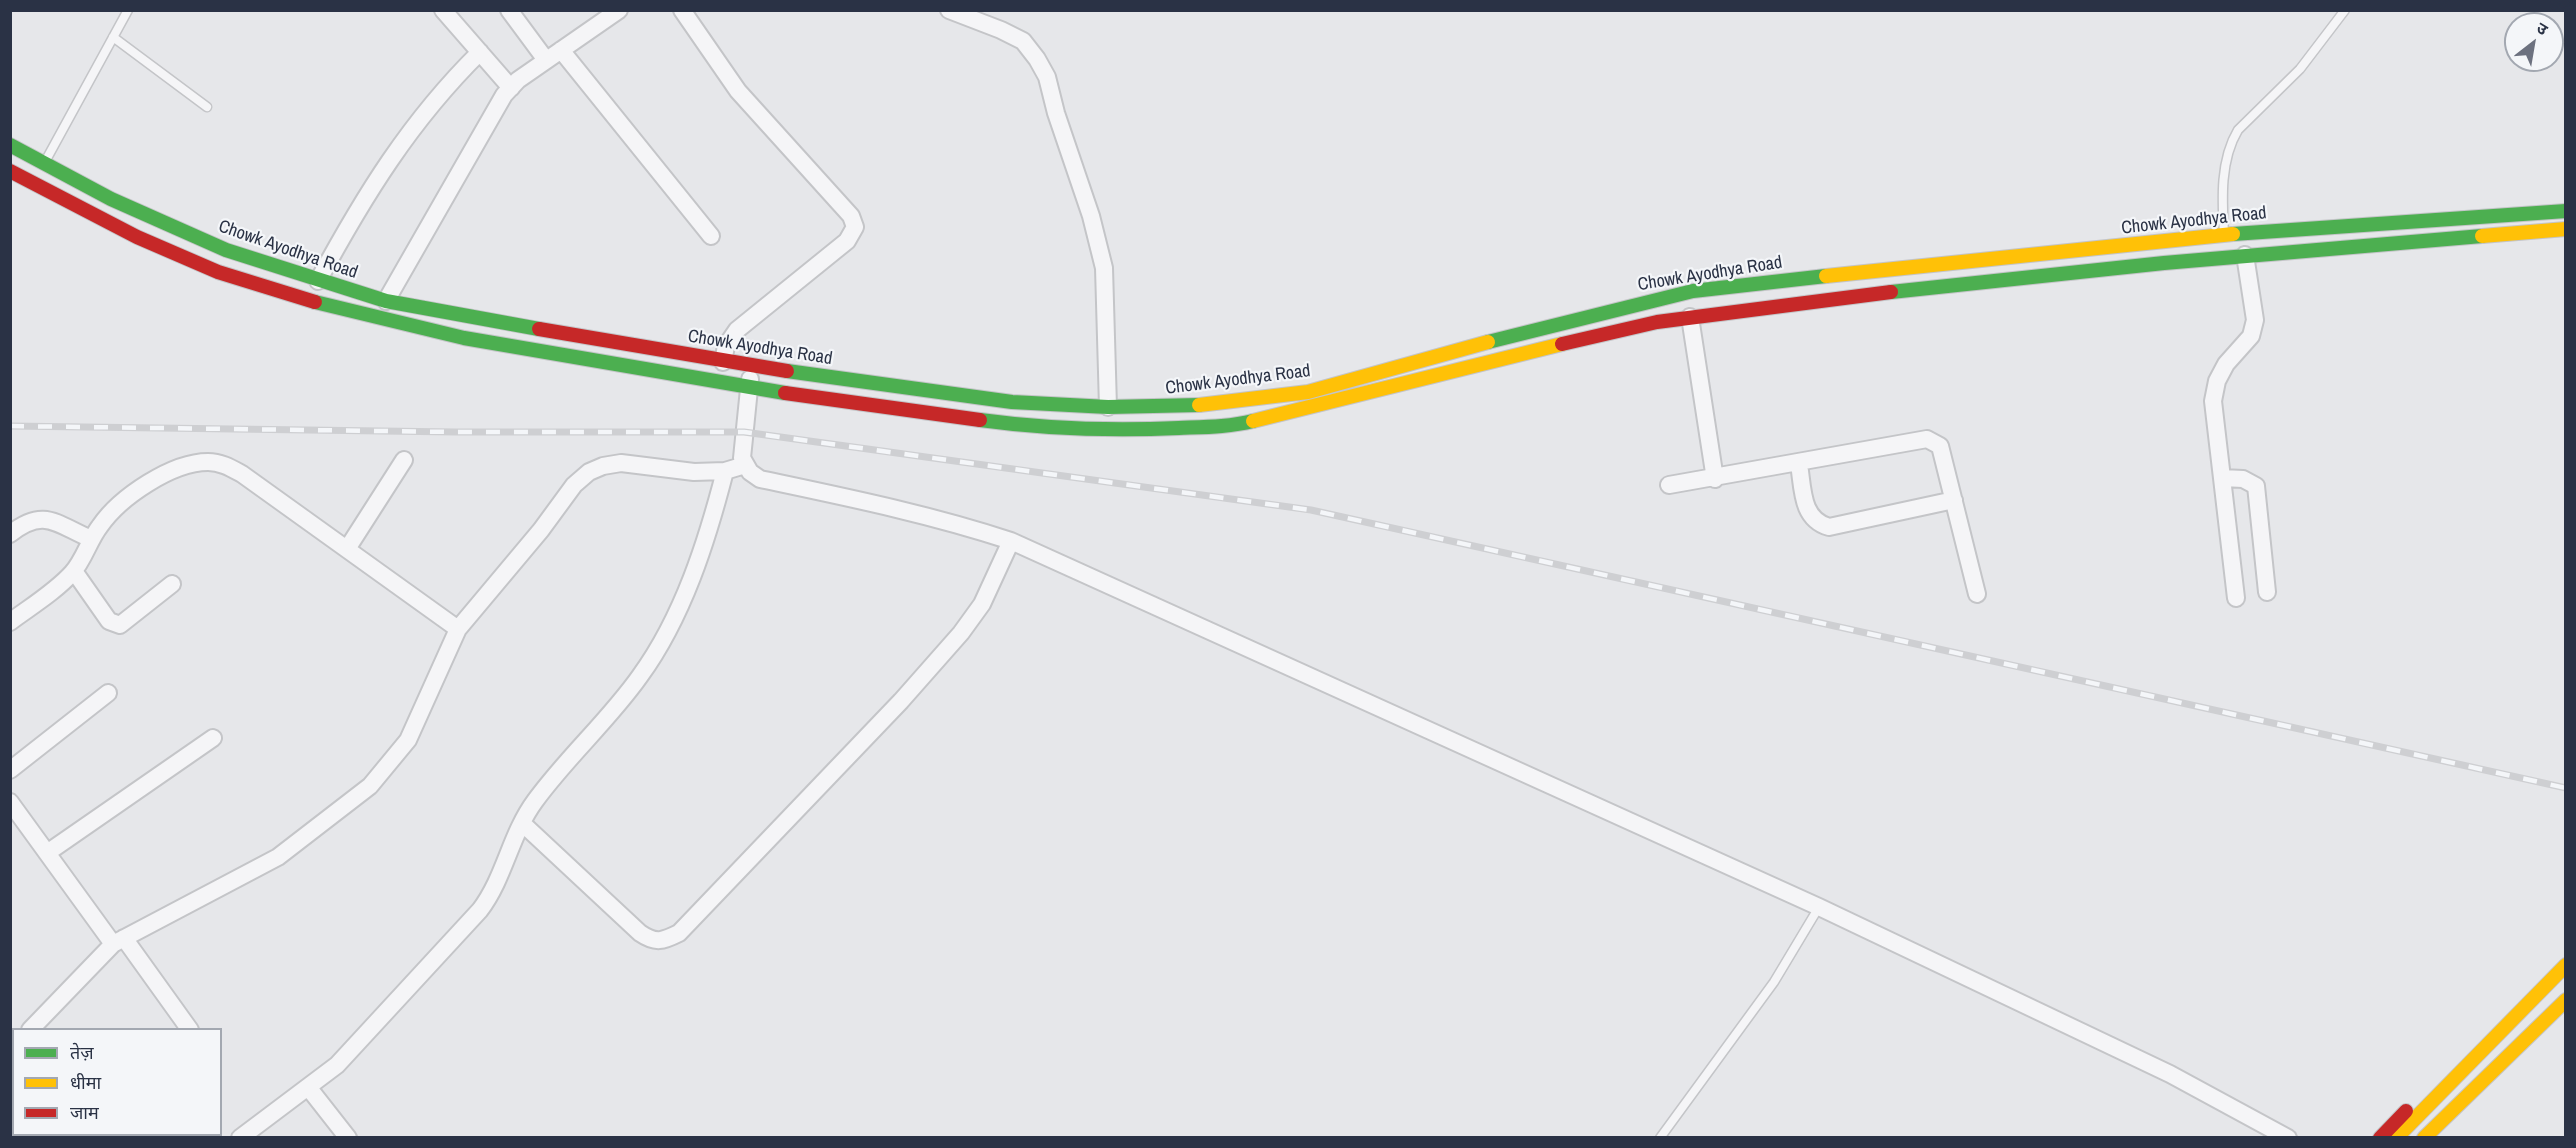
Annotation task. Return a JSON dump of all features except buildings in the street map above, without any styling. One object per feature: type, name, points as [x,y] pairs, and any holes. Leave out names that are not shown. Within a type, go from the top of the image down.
[{"type":"main road","name":"Chowk Ayodhya Road","points":[[10,145],[111,199],[226,250],[386,301],[723,362],[1012,402],[1108,407],[1219,404],[1308,392],[1574,319],[1693,291],[1774,280],[1858,274],[2224,235],[2565,211]]},
{"type":"main road","name":"Chowk Ayodhya Road","points":[[10,171],[137,237],[218,272],[348,312],[464,338],[748,388],[1016,425],[1136,430],[1236,424],[1362,396],[1657,321],[2245,255],[2565,229]]},
{"type":"main road","points":[[1774,280],[1778,306]]},
{"type":"main road","points":[[2380,1137],[2565,951]]},
{"type":"main road","points":[[2396,1137],[2565,965]]},
{"type":"main road","points":[[2424,1137],[2565,1000]]},
{"type":"main road","points":[[2437,1137],[2565,1012]]},
{"type":"street","points":[[443,10],[511,88]]},
{"type":"street","points":[[509,10],[546,60]]},
{"type":"street","points":[[682,10],[738,91],[850,216],[855,227],[848,241],[737,330],[726,346],[723,362]]},
{"type":"street","points":[[949,10],[1023,41],[1047,77],[1056,113],[1091,216],[1104,268],[1108,407]]},
{"type":"street","points":[[386,301],[492,112],[511,88],[546,60],[618,11]]},
{"type":"street","points":[[561,50],[711,236]]},
{"type":"street","points":[[318,281],[366,194],[446,85],[480,52]]},
{"type":"street","points":[[2236,598],[2214,401],[2217,381],[2226,364],[2251,336],[2255,320],[2245,255]]},
{"type":"street","points":[[1690,317],[1715,479]]},
{"type":"street","points":[[752,366],[742,458],[745,465],[760,479],[910,511],[1011,542],[1819,907],[2170,1074],[2288,1137]]},
{"type":"street","points":[[1669,485],[1715,479],[1927,439],[1934,441],[1940,446],[1977,594]]},
{"type":"street","points":[[347,549],[404,460]]},
{"type":"street","points":[[10,622],[74,571],[106,517],[121,503],[183,465],[208,462],[224,465],[242,474],[458,629]]},
{"type":"street","points":[[31,1028],[119,941],[278,857],[370,786],[408,740],[458,629],[541,530],[574,485],[589,472],[603,466],[621,464],[694,472],[725,471],[745,465]]},
{"type":"street","points":[[1799,464],[1808,513],[1817,524],[1829,527],[1954,500]]},
{"type":"street","points":[[240,1137],[337,1065],[480,910],[500,879],[508,852],[535,801],[641,675],[675,616],[695,568],[725,471]]},
{"type":"street","points":[[2222,478],[2243,479],[2256,486],[2267,592]]},
{"type":"street","points":[[10,534],[26,522],[43,519],[91,539]]},
{"type":"street","points":[[522,823],[640,933],[652,941],[664,941],[679,933],[901,701],[961,633],[982,604],[1011,542]]},
{"type":"street","points":[[74,571],[113,624],[120,625],[172,584]]},
{"type":"street","points":[[10,770],[108,693]]},
{"type":"street","points":[[47,853],[213,738]]},
{"type":"street","points":[[10,802],[47,853],[189,1028]]},
{"type":"street","points":[[308,1086],[348,1137]]},
{"type":"lane","points":[[33,184],[128,10]]},
{"type":"lane","points":[[2224,235],[2223,200],[2227,151],[2232,140],[2238,130],[2300,69],[2344,10]]},
{"type":"lane","points":[[113,37],[207,107]]},
{"type":"lane","points":[[1660,1137],[1774,982],[1819,907]]},
{"type":"railway","points":[[10,426],[456,432],[744,432],[1311,510],[2566,788]]},
{"type":"traffic: fast","points":[[10,145],[111,199],[226,250],[386,301],[539,329]]},
{"type":"traffic: fast","points":[[2233,234],[2566,211]]},
{"type":"traffic: fast","points":[[1891,292],[2164,263],[2482,236]]},
{"type":"traffic: fast","points":[[1488,342],[1693,291],[1826,276]]},
{"type":"traffic: fast","points":[[315,302],[464,338],[785,393]]},
{"type":"traffic: fast","points":[[787,371],[1012,402],[1108,407],[1199,405]]},
{"type":"traffic: fast","points":[[980,420],[1055,427],[1129,429],[1216,426],[1253,421]]},
{"type":"traffic: slow","points":[[2482,236],[2566,229]]},
{"type":"traffic: slow","points":[[1826,276],[2233,234]]},
{"type":"traffic: slow","points":[[1199,405],[1308,392],[1488,342]]},
{"type":"traffic: slow","points":[[1253,421],[1562,344]]},
{"type":"traffic: slow","points":[[2396,1138],[2566,965]]},
{"type":"traffic: slow","points":[[2424,1138],[2566,1000]]},
{"type":"traffic: jam","points":[[10,171],[137,237],[218,272],[315,302]]},
{"type":"traffic: jam","points":[[1562,344],[1657,322],[1891,292]]},
{"type":"traffic: jam","points":[[539,329],[787,371]]},
{"type":"traffic: jam","points":[[785,393],[980,420]]},
{"type":"traffic: jam","points":[[2380,1138],[2406,1111]]}]
